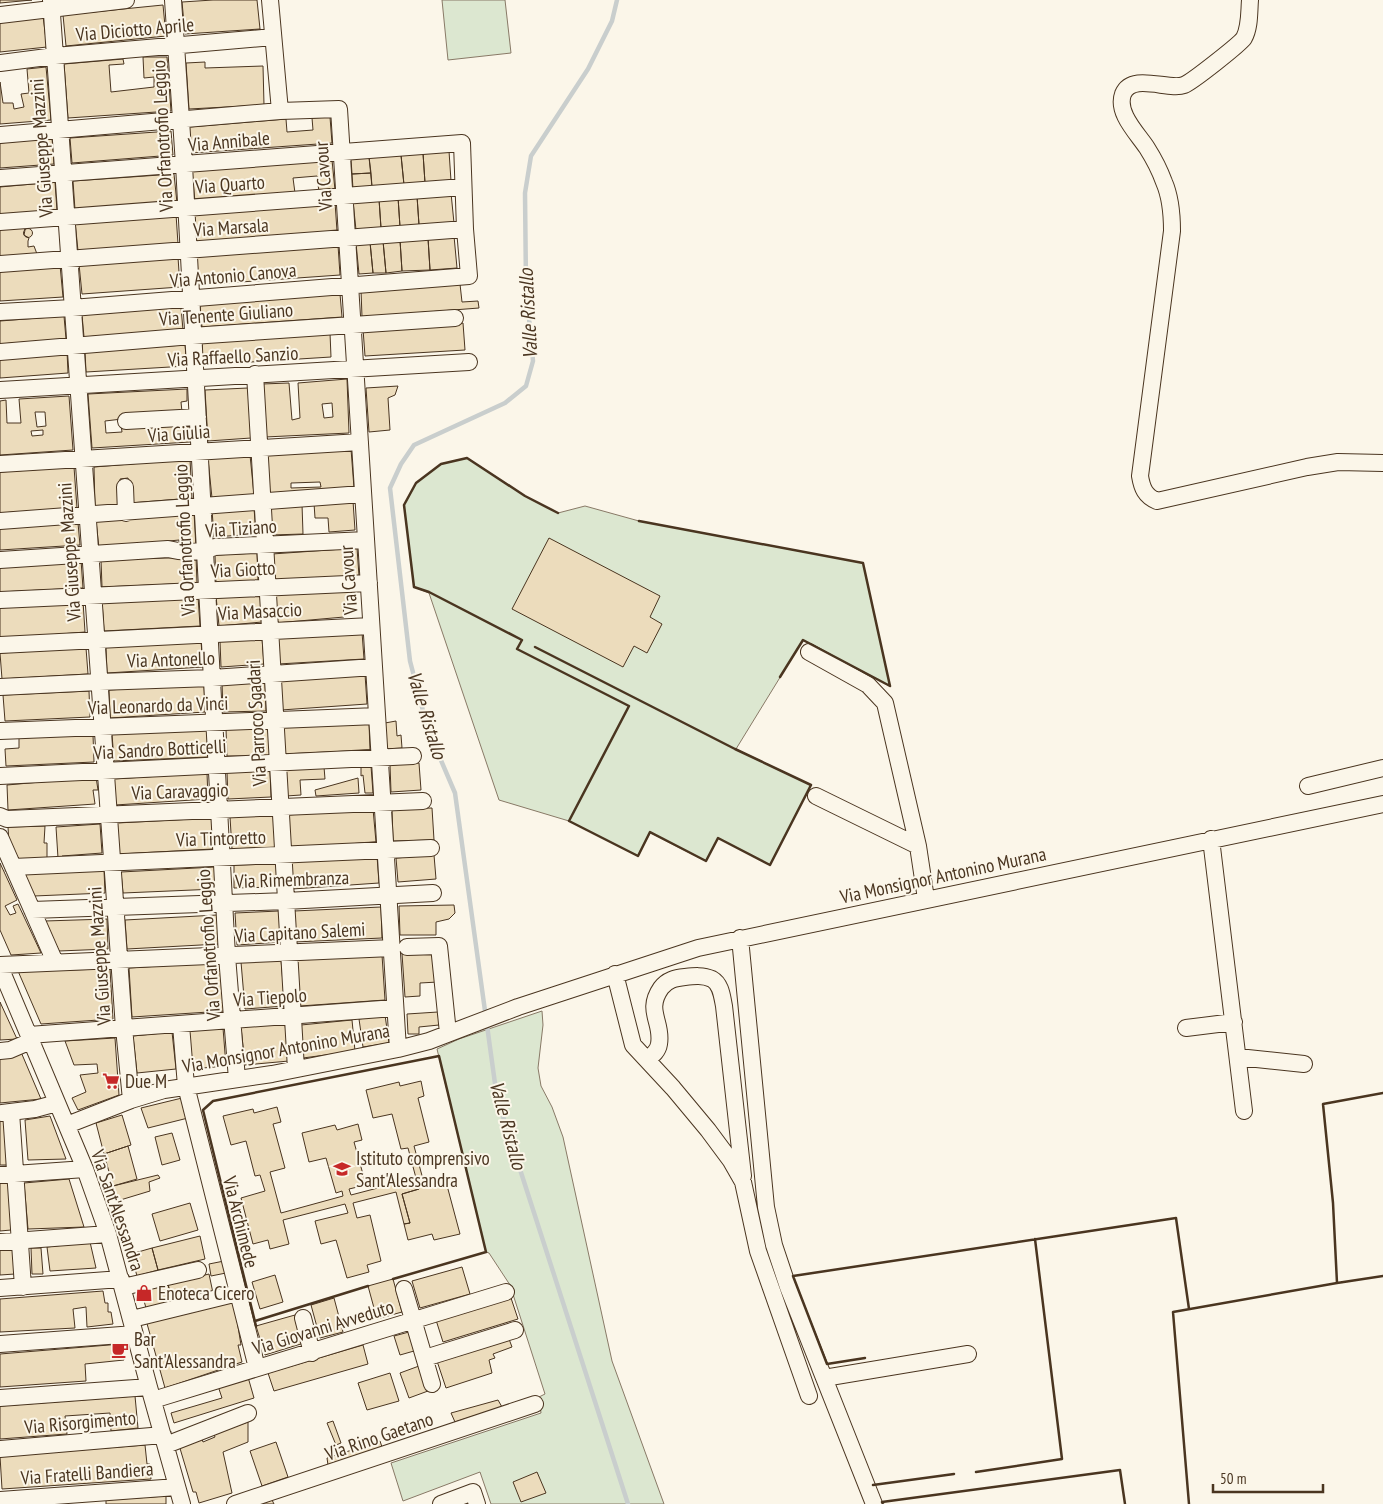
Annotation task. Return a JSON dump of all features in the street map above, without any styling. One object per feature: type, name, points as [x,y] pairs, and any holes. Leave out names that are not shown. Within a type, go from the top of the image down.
[{"type":"street","points":[[0,14],[51,4],[126,0]]},
{"type":"street","name":"Via Orfanotrofio Leggio","points":[[173,0],[192,298],[192,336],[196,378],[227,956],[237,1079]]},
{"type":"street","points":[[0,135],[280,111],[270,0]]},
{"type":"street","points":[[1250,0],[1249,19],[1244,38],[1224,56],[1183,85],[1139,83],[1130,86],[1124,93],[1122,102],[1125,114],[1159,170],[1165,184],[1172,216],[1172,231],[1140,476],[1142,486],[1150,498],[1157,501],[1338,462],[1383,463]]},
{"type":"street","name":"Via Giuseppe Mazzini","points":[[51,4],[105,772],[131,1100]]},
{"type":"street","name":"Via Diciotto Aprile","points":[[0,63],[55,56],[273,36]]},
{"type":"street","name":"Via Cavour","points":[[280,111],[339,109],[388,895],[399,947],[395,1008],[398,1049]]},
{"type":"street","name":"Via Annibale","points":[[0,178],[462,143],[463,187]]},
{"type":"street","points":[[463,187],[464,229]]},
{"type":"street","name":"Via Quarto","points":[[0,222],[463,187]]},
{"type":"street","name":"Via Marsala","points":[[0,264],[464,229]]},
{"type":"street","name":"Via Antonio Canova","points":[[0,312],[72,308],[469,276],[464,229]]},
{"type":"street","name":"Via Tenente Giuliano","points":[[0,352],[192,336],[455,318]]},
{"type":"street","name":"Via Raffaello Sanzio","points":[[0,390],[469,362]]},
{"type":"street","name":"Via Parroco Sgadari","points":[[256,374],[296,1069]]},
{"type":"street","points":[[126,421],[198,417]]},
{"type":"street","name":"Via Giulia","points":[[0,464],[360,442]]},
{"type":"street","points":[[124,487],[126,512]]},
{"type":"street","points":[[0,521],[362,494]]},
{"type":"street","name":"Via Tiziano","points":[[0,560],[168,549],[180,552],[205,551],[215,547],[366,540]]},
{"type":"street","name":"Via Giotto","points":[[0,600],[369,583]]},
{"type":"street","name":"Via Masaccio","points":[[0,645],[371,626]]},
{"type":"street","points":[[809,652],[868,685],[885,703],[918,846],[926,899]]},
{"type":"street","name":"Via Antonello","points":[[0,687],[212,678],[374,667]]},
{"type":"street","name":"Via Leonardo da Vinci","points":[[0,731],[377,716]]},
{"type":"street","name":"Via Sandro Botticelli","points":[[0,776],[413,756]]},
{"type":"street","points":[[1308,786],[1383,768]]},
{"type":"street","points":[[816,796],[918,846]]},
{"type":"street","name":"Via Caravaggio","points":[[0,816],[7,819],[423,801]]},
{"type":"street","name":"Via Monsignor Antonino Murana","points":[[67,1125],[131,1100],[164,1090],[296,1069],[429,1041],[518,1007],[698,948],[1383,804]]},
{"type":"street","points":[[0,837],[55,962]]},
{"type":"street","points":[[1211,839],[1244,1111]]},
{"type":"street","name":"Via Tintoretto","points":[[13,867],[431,848]]},
{"type":"street","name":"Via Rimembranza","points":[[32,910],[286,901],[433,892]]},
{"type":"street","points":[[740,938],[766,1207],[774,1245],[874,1504]]},
{"type":"street","name":"Via Capitano Salemi","points":[[0,966],[120,959],[440,946],[452,1032]]},
{"type":"street","name":"Via Sant'Alessandra","points":[[0,966],[85,1169],[108,1234],[182,1504]]},
{"type":"street","points":[[615,974],[632,1045],[648,1060],[708,1130],[732,1162],[743,1182]]},
{"type":"street","points":[[648,1060],[655,1054],[659,1044],[653,1006],[657,994],[665,982],[694,976],[706,976],[715,981],[721,990],[724,1006],[743,1182],[758,1251],[809,1396]]},
{"type":"street","name":"Via Tiepolo","points":[[0,1051],[10,1050],[30,1038],[124,1028],[395,1008]]},
{"type":"street","points":[[1186,1028],[1234,1022]]},
{"type":"street","name":"Via Archimede","points":[[181,1025],[186,1086],[257,1368]]},
{"type":"street","points":[[1238,1057],[1304,1064]]},
{"type":"street","points":[[23,1286],[20,1240],[8,1175],[6,1113],[35,1109],[56,1102]]},
{"type":"street","points":[[8,1175],[85,1169]]},
{"type":"street","points":[[0,1242],[108,1234]]},
{"type":"street","points":[[0,1288],[122,1283],[198,1270]]},
{"type":"street","points":[[404,1289],[432,1384]]},
{"type":"street","name":"Via Giovanni Avveduto","points":[[0,1398],[151,1394],[312,1353],[506,1292]]},
{"type":"street","points":[[0,1344],[133,1327],[238,1294]]},
{"type":"street","points":[[303,1318],[312,1353]]},
{"type":"street","points":[[425,1358],[515,1330]]},
{"type":"street","points":[[824,1378],[968,1354]]},
{"type":"street","name":"Via Rino Gaetano","points":[[235,1504],[535,1404]]},
{"type":"street","name":"Via Risorgimento","points":[[0,1449],[165,1440],[248,1414]]},
{"type":"street","name":"Via Fratelli Bandiera","points":[[0,1500],[97,1498],[177,1487]]},
{"type":"street","points":[[441,1504],[475,1498]]},
{"type":"green space","points":[[442,0],[505,0],[511,53],[448,60]]},
{"type":"green space","points":[[467,458],[525,496],[558,513],[585,506],[639,521],[863,563],[890,686],[803,640],[736,749],[811,785],[770,865],[718,838],[706,861],[650,833],[638,856],[569,821],[499,800],[429,593],[414,587],[404,505],[416,483],[441,464]]},
{"type":"green space","points":[[542,1011],[543,1025],[538,1068],[541,1086],[552,1107],[563,1137],[612,1361],[664,1504],[491,1504],[480,1472],[403,1501],[391,1463],[541,1413],[539,1397],[545,1394],[510,1285],[489,1253],[486,1252],[437,1049],[459,1039]]},
{"type":"building","points":[[0,0],[32,0],[0,3]]},
{"type":"building","points":[[257,0],[260,29],[185,34],[182,2]]},
{"type":"building","points":[[163,5],[166,36],[66,46],[63,15]]},
{"type":"building","points":[[43,16],[47,47],[0,52],[0,21]]},
{"type":"building","points":[[143,57],[167,57],[171,111],[68,118],[64,64],[123,59],[124,64],[109,65],[111,92],[154,87],[154,77],[144,78]]},
{"type":"building","points":[[205,62],[205,68],[263,66],[264,105],[189,109],[186,63]]},
{"type":"building","points":[[46,67],[51,120],[0,124],[0,82],[3,103],[13,103],[14,109],[24,107],[21,94],[29,93],[27,69]]},
{"type":"building","points":[[330,117],[332,143],[191,153],[189,127],[286,119],[287,132],[313,130],[312,118]]},
{"type":"building","points":[[171,131],[173,155],[72,163],[70,138]]},
{"type":"building","points":[[52,138],[54,164],[0,168],[0,143]]},
{"type":"building","points":[[449,151],[451,181],[425,183],[423,153]]},
{"type":"building","points":[[423,153],[425,183],[404,185],[401,155]]},
{"type":"building","points":[[401,155],[404,185],[372,187],[369,157]]},
{"type":"building","points":[[369,157],[371,173],[352,174],[351,159]]},
{"type":"building","points":[[332,160],[335,190],[319,192],[317,176],[293,178],[295,193],[195,202],[192,171]]},
{"type":"building","points":[[371,173],[372,187],[353,189],[352,174]]},
{"type":"building","points":[[174,174],[177,203],[75,210],[73,181]]},
{"type":"building","points":[[55,182],[57,211],[0,216],[0,187]]},
{"type":"building","points":[[451,193],[454,223],[419,225],[417,196]]},
{"type":"building","points":[[417,196],[419,225],[400,227],[398,197]]},
{"type":"building","points":[[398,197],[400,227],[381,228],[379,199]]},
{"type":"building","points":[[379,199],[381,228],[356,230],[353,201]]},
{"type":"building","points":[[335,202],[337,231],[196,242],[194,213]]},
{"type":"building","points":[[176,214],[178,244],[78,251],[75,221]]},
{"type":"building","points":[[22,226],[25,230],[24,235],[29,238],[28,247],[34,246],[37,254],[0,256],[0,228]]},
{"type":"building","points":[[28,229],[32,233],[28,237],[24,233]]},
{"type":"building","points":[[454,236],[457,268],[430,270],[428,238]]},
{"type":"building","points":[[428,238],[430,270],[402,271],[400,240]]},
{"type":"building","points":[[400,240],[402,271],[386,273],[383,241]]},
{"type":"building","points":[[383,241],[386,273],[373,273],[370,242]]},
{"type":"building","points":[[370,242],[373,273],[359,274],[356,243]]},
{"type":"building","points":[[338,245],[340,275],[198,285],[196,254]]},
{"type":"building","points":[[178,257],[180,287],[82,294],[79,264]]},
{"type":"building","points":[[60,265],[63,297],[0,301],[0,269]]},
{"type":"building","points":[[460,284],[462,302],[478,301],[479,308],[362,317],[361,290]]},
{"type":"building","points":[[340,294],[342,317],[202,327],[200,305]]},
{"type":"building","points":[[181,307],[183,330],[84,337],[82,315]]},
{"type":"building","points":[[64,316],[66,339],[0,344],[0,321]]},
{"type":"building","points":[[463,323],[465,350],[365,356],[363,329]]},
{"type":"building","points":[[330,333],[331,357],[203,365],[202,341]]},
{"type":"building","points":[[185,345],[187,366],[86,372],[85,351]]},
{"type":"building","points":[[67,351],[68,373],[0,378],[0,355]]},
{"type":"building","points":[[347,379],[349,433],[265,437],[262,384],[289,383],[292,420],[300,418],[298,383]],"holes":[[[332,403],[333,417],[324,418],[322,404]]]},
{"type":"building","points":[[398,386],[395,395],[388,398],[390,430],[369,432],[366,388]]},
{"type":"building","points":[[248,388],[251,438],[208,441],[205,390]]},
{"type":"building","points":[[187,389],[187,401],[181,402],[182,412],[105,421],[106,433],[122,432],[121,425],[187,420],[190,442],[92,448],[88,394]]},
{"type":"building","points":[[69,396],[73,450],[0,455],[0,401],[6,400],[7,423],[21,423],[19,399]],"holes":[[[35,412],[45,412],[46,426],[37,427]],[[43,430],[43,435],[32,436],[31,431]]]},
{"type":"building","points":[[351,449],[354,488],[268,494],[266,454]],"holes":[[[320,482],[321,487],[291,488],[291,483]]]},
{"type":"building","points":[[250,455],[254,495],[212,498],[208,459]]},
{"type":"building","points":[[190,459],[192,498],[130,503],[128,478],[120,479],[121,504],[95,507],[94,467]]},
{"type":"building","points":[[74,467],[77,508],[0,513],[0,472]]},
{"type":"building","points":[[353,501],[355,530],[329,532],[328,518],[315,518],[314,503]]},
{"type":"building","points":[[302,504],[303,534],[271,535],[270,506]]},
{"type":"building","points":[[254,508],[256,534],[214,537],[212,510]]},
{"type":"building","points":[[194,512],[196,548],[179,549],[179,540],[99,548],[96,521]]},
{"type":"building","points":[[78,523],[80,545],[0,550],[0,527]]},
{"type":"building","points":[[549,538],[660,596],[650,617],[662,624],[647,653],[634,646],[623,667],[512,609]]},
{"type":"building","points":[[357,548],[359,576],[274,582],[272,554]]},
{"type":"building","points":[[257,553],[258,581],[216,583],[215,555]]},
{"type":"building","points":[[196,557],[197,583],[102,587],[101,560]]},
{"type":"building","points":[[81,560],[83,588],[0,592],[0,565]]},
{"type":"building","points":[[351,590],[352,602],[343,603],[344,617],[276,623],[274,594]]},
{"type":"building","points":[[260,593],[262,622],[219,626],[216,596]]},
{"type":"building","points":[[198,596],[200,626],[104,631],[102,601]]},
{"type":"building","points":[[83,601],[85,632],[0,639],[0,608]]},
{"type":"building","points":[[362,632],[364,659],[278,664],[277,637]]},
{"type":"building","points":[[262,638],[264,664],[221,667],[220,641]]},
{"type":"building","points":[[201,641],[203,667],[107,673],[106,647]]},
{"type":"building","points":[[86,648],[88,674],[2,679],[0,653]]},
{"type":"building","points":[[365,674],[367,704],[281,710],[279,680]]},
{"type":"building","points":[[265,681],[266,711],[223,712],[222,682]]},
{"type":"building","points":[[204,684],[205,712],[110,718],[109,690]]},
{"type":"building","points":[[89,691],[90,717],[5,721],[3,695]]},
{"type":"building","points":[[396,721],[397,736],[401,735],[402,748],[386,749],[385,723]]},
{"type":"building","points":[[369,723],[370,750],[283,754],[282,726]]},
{"type":"building","points":[[269,728],[270,756],[227,756],[226,729]]},
{"type":"building","points":[[207,730],[208,757],[114,761],[112,734]]},
{"type":"building","points":[[93,735],[94,762],[6,766],[5,749],[19,748],[19,738]]},
{"type":"building","points":[[419,763],[421,790],[391,792],[390,765]]},
{"type":"building","points":[[371,766],[373,793],[365,793],[361,767]]},
{"type":"building","points":[[324,767],[325,779],[300,780],[301,795],[286,796],[284,770]]},
{"type":"building","points":[[270,771],[271,797],[228,799],[227,772]]},
{"type":"building","points":[[207,773],[208,799],[115,805],[113,779]]},
{"type":"building","points":[[96,777],[98,790],[93,790],[95,804],[8,810],[7,785]]},
{"type":"building","points":[[358,778],[359,793],[316,796],[315,790]]},
{"type":"building","points":[[432,808],[434,840],[393,841],[392,809]]},
{"type":"building","points":[[373,809],[376,842],[290,848],[287,815]]},
{"type":"building","points":[[274,815],[275,847],[232,849],[230,817]]},
{"type":"building","points":[[212,818],[213,849],[119,854],[117,823]]},
{"type":"building","points":[[100,824],[102,853],[62,856],[62,858],[58,858],[56,827]]},
{"type":"building","points":[[45,826],[44,843],[47,843],[47,858],[17,859],[9,843],[8,827]]},
{"type":"building","points":[[434,855],[436,879],[398,882],[396,858]]},
{"type":"building","points":[[377,856],[379,883],[292,889],[290,862]]},
{"type":"building","points":[[0,863],[17,900],[5,906],[10,915],[16,913],[13,906],[18,904],[41,953],[11,955],[0,930]]},
{"type":"building","points":[[277,864],[278,887],[234,888],[234,865]]},
{"type":"building","points":[[215,867],[216,889],[123,893],[121,872]]},
{"type":"building","points":[[104,870],[105,893],[34,896],[23,872]]},
{"type":"building","points":[[454,905],[455,913],[449,919],[436,922],[436,935],[400,935],[399,906]]},
{"type":"building","points":[[381,907],[382,938],[295,942],[294,911]]},
{"type":"building","points":[[279,911],[281,942],[237,945],[235,913]]},
{"type":"building","points":[[217,915],[219,944],[127,949],[125,920]]},
{"type":"building","points":[[107,919],[108,949],[59,951],[45,921]]},
{"type":"building","points":[[436,951],[438,982],[420,983],[420,996],[405,997],[402,954]]},
{"type":"building","points":[[382,955],[385,1000],[300,1006],[297,960]]},
{"type":"building","points":[[281,960],[285,1006],[245,1009],[241,962]]},
{"type":"building","points":[[220,962],[224,1011],[132,1017],[129,968]]},
{"type":"building","points":[[110,969],[113,1019],[41,1024],[18,971]]},
{"type":"building","points":[[0,1002],[17,1039],[0,1040]]},
{"type":"building","points":[[438,1012],[439,1025],[419,1027],[419,1034],[408,1034],[407,1014]]},
{"type":"building","points":[[385,1015],[389,1043],[363,1047],[359,1019]]},
{"type":"building","points":[[352,1020],[355,1051],[303,1058],[301,1025]]},
{"type":"building","points":[[285,1024],[289,1061],[245,1065],[241,1027]]},
{"type":"building","points":[[223,1028],[226,1066],[191,1069],[188,1031]]},
{"type":"building","points":[[172,1032],[176,1069],[137,1073],[133,1036]]},
{"type":"building","points":[[115,1038],[119,1095],[78,1110],[72,1098],[86,1092],[80,1075],[98,1073],[97,1064],[74,1065],[65,1041]]},
{"type":"building","points":[[21,1052],[41,1099],[0,1103],[0,1059]]},
{"type":"building","points":[[421,1081],[424,1096],[418,1098],[429,1142],[414,1146],[424,1183],[418,1185],[419,1189],[402,1194],[410,1223],[404,1224],[396,1192],[353,1203],[357,1218],[370,1215],[381,1261],[367,1265],[369,1272],[347,1278],[336,1240],[321,1244],[315,1221],[348,1213],[345,1204],[283,1220],[289,1244],[270,1249],[268,1240],[253,1244],[241,1198],[265,1191],[260,1175],[255,1176],[246,1141],[231,1145],[223,1116],[253,1109],[254,1113],[277,1107],[281,1122],[273,1124],[285,1168],[270,1172],[281,1213],[343,1196],[342,1191],[336,1193],[326,1158],[309,1162],[302,1133],[335,1125],[337,1130],[358,1124],[362,1140],[354,1142],[366,1185],[349,1189],[351,1195],[416,1178],[408,1148],[401,1149],[392,1114],[373,1118],[366,1090],[399,1082],[400,1086]]},
{"type":"building","points":[[182,1098],[188,1118],[148,1128],[141,1108]]},
{"type":"building","points":[[122,1115],[131,1145],[104,1154],[96,1123]]},
{"type":"building","points":[[50,1116],[66,1159],[28,1160],[25,1120]]},
{"type":"building","points":[[0,1120],[5,1120],[7,1165],[0,1165]]},
{"type":"building","points":[[172,1133],[180,1160],[162,1165],[155,1137]]},
{"type":"building","points":[[128,1146],[137,1179],[113,1186],[104,1154]]},
{"type":"building","points":[[158,1175],[160,1178],[149,1182],[150,1191],[117,1201],[113,1186]]},
{"type":"building","points":[[445,1178],[460,1234],[434,1240],[432,1234],[408,1240],[404,1224],[410,1223],[402,1194],[419,1189],[418,1185]]},
{"type":"building","points":[[69,1179],[84,1227],[28,1229],[24,1183]]},
{"type":"building","points":[[0,1182],[9,1182],[11,1230],[0,1231]]},
{"type":"building","points":[[190,1203],[198,1230],[160,1241],[152,1214]]},
{"type":"building","points":[[200,1236],[205,1259],[158,1270],[152,1248]]},
{"type":"building","points":[[90,1242],[96,1268],[50,1271],[47,1247]]},
{"type":"building","points":[[13,1248],[15,1274],[0,1275],[0,1249]]},
{"type":"building","points":[[31,1248],[41,1248],[43,1274],[32,1274]]},
{"type":"building","points":[[152,1248],[158,1270],[137,1276],[131,1254]]},
{"type":"building","points":[[224,1261],[226,1273],[211,1276],[209,1264]]},
{"type":"building","points":[[462,1267],[470,1294],[420,1308],[412,1281]]},
{"type":"building","points":[[209,1274],[213,1293],[172,1302],[168,1284]]},
{"type":"building","points":[[275,1275],[283,1302],[260,1309],[252,1282]]},
{"type":"building","points":[[393,1279],[402,1312],[377,1319],[368,1286]]},
{"type":"building","points":[[168,1284],[172,1302],[146,1308],[141,1290]]},
{"type":"building","points":[[103,1291],[105,1303],[108,1303],[108,1312],[111,1312],[113,1324],[87,1327],[86,1307],[73,1309],[75,1328],[0,1332],[0,1299]]},
{"type":"building","points":[[334,1298],[343,1332],[320,1338],[311,1305]]},
{"type":"building","points":[[511,1298],[518,1319],[443,1342],[436,1320]]},
{"type":"building","points":[[234,1302],[241,1345],[238,1345],[242,1362],[165,1388],[146,1320]]},
{"type":"building","points":[[295,1315],[304,1343],[265,1355],[256,1326]]},
{"type":"building","points":[[409,1332],[414,1351],[400,1355],[394,1336]]},
{"type":"building","points":[[509,1339],[512,1347],[493,1354],[495,1358],[489,1360],[492,1373],[446,1388],[437,1361]]},
{"type":"building","points":[[121,1344],[124,1360],[85,1364],[86,1381],[0,1387],[0,1354]]},
{"type":"building","points":[[363,1345],[368,1364],[274,1391],[268,1373]]},
{"type":"building","points":[[419,1366],[428,1391],[409,1398],[400,1373]]},
{"type":"building","points":[[390,1373],[399,1401],[367,1410],[358,1383]]},
{"type":"building","points":[[248,1377],[254,1398],[174,1423],[171,1413],[222,1398],[218,1386]]},
{"type":"building","points":[[135,1396],[138,1428],[111,1431],[110,1413],[65,1416],[67,1434],[0,1439],[0,1406]]},
{"type":"building","points":[[498,1400],[502,1407],[455,1422],[451,1413]]},
{"type":"building","points":[[333,1421],[341,1443],[336,1445],[327,1423]]},
{"type":"building","points":[[248,1422],[248,1442],[223,1452],[232,1493],[199,1503],[196,1492],[193,1492],[179,1445],[201,1436],[203,1442],[215,1437],[214,1434]]},
{"type":"building","points":[[380,1441],[382,1447],[328,1465],[327,1458]]},
{"type":"building","points":[[276,1442],[288,1477],[262,1486],[250,1451]]},
{"type":"building","points":[[145,1445],[147,1464],[150,1464],[151,1479],[2,1489],[0,1456]]},
{"type":"building","points":[[537,1472],[546,1493],[521,1502],[513,1482]]},
{"type":"building","points":[[166,1496],[166,1504],[106,1504],[106,1500]]},
{"type":"building","points":[[272,1500],[274,1504],[261,1504]]},
{"type":"waterway","name":"Valle Ristallo","points":[[617,0],[612,21],[588,69],[531,156],[525,193],[526,286],[533,361],[526,386],[505,403],[414,445],[401,464],[390,488],[410,661],[428,730],[455,793],[497,1098],[628,1504]]},
{"type":"wall","points":[[535,647],[735,749],[811,785],[770,865],[718,838],[706,861],[650,832],[638,856],[569,821],[629,706],[517,649],[522,640],[429,592],[414,587],[404,505],[416,483],[441,464],[467,458],[525,496],[558,513]]},
{"type":"wall","points":[[639,521],[863,563],[890,686],[803,640],[780,677]]},
{"type":"wall","points":[[256,1326],[203,1110],[213,1101],[439,1056],[486,1252],[393,1279]]},
{"type":"wall","points":[[1383,1093],[1323,1104],[1333,1203],[1337,1283],[1383,1276]]},
{"type":"wall","points":[[865,1358],[827,1364],[793,1276],[1176,1218],[1189,1309]]},
{"type":"wall","points":[[976,1472],[1062,1459],[1035,1239]]},
{"type":"wall","points":[[1189,1504],[1173,1312],[1337,1283]]},
{"type":"wall","points":[[255,1321],[368,1286]]},
{"type":"wall","points":[[883,1504],[882,1502],[1120,1470],[1125,1504]]},
{"type":"wall","points":[[873,1485],[954,1474]]},
{"type":"place","name":"Due M","points":[[111,1081]]},
{"type":"place","name":"Istituto comprensivo Sant'Alessandra","points":[[342,1169]]},
{"type":"place","name":"Enoteca Cicero","points":[[144,1293]]},
{"type":"place","name":"Bar Sant'Alessandra","points":[[120,1350]]}]
